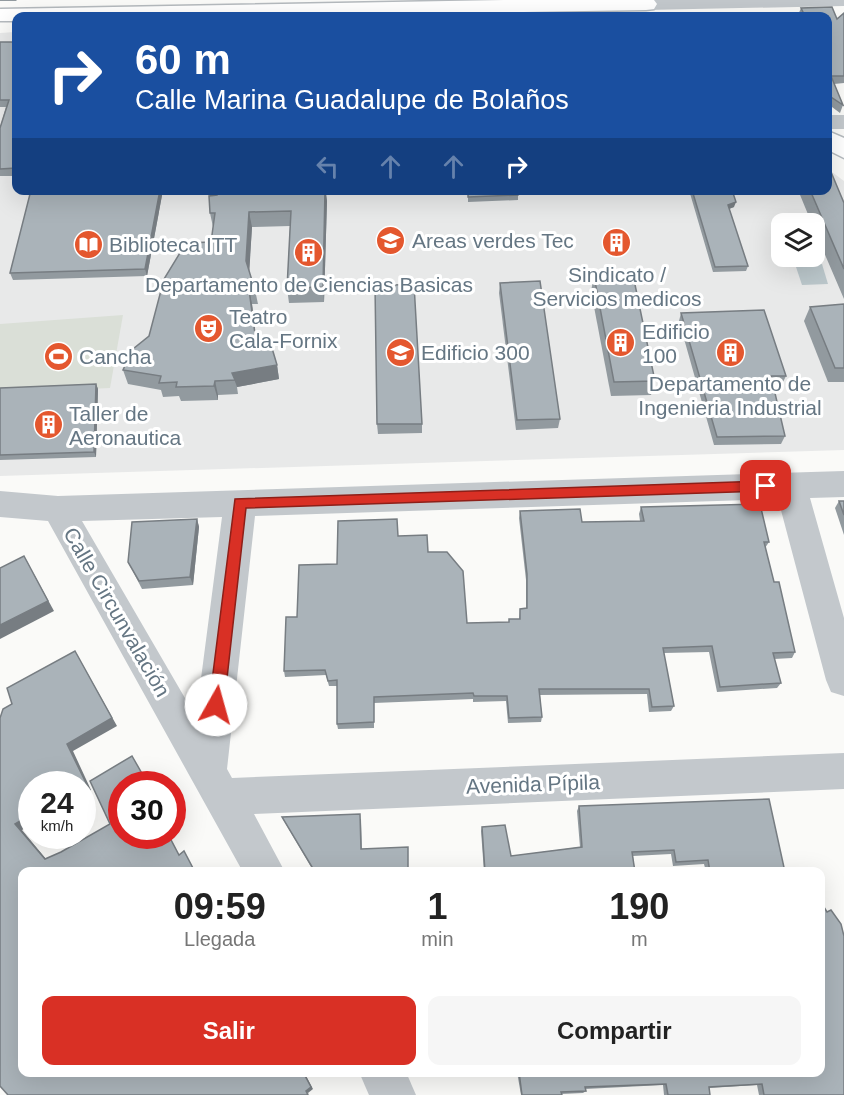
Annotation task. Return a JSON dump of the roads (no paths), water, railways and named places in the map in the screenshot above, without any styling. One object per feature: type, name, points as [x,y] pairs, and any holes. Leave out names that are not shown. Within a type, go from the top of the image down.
[{"type":"main road","points":[[84,12],[279,5],[404,12],[649,5]]},
{"type":"street","points":[[649,5],[844,0]]},
{"type":"street","points":[[0,504],[58,509],[844,484]]},
{"type":"street","points":[[790,485],[844,681]]},
{"type":"street","points":[[215,785],[240,503]]},
{"type":"street","name":"Calle Circunvalación","points":[[58,509],[262,867]]},
{"type":"street","name":"Avenida Pípila","points":[[215,785],[844,771]]},
{"type":"street","points":[[384,1077],[394,1095]]},
{"type":"place","name":"Areas verdes Tec","points":[[391,240]]},
{"type":"place","name":"Sindicato / Servicios medicos","points":[[617,243]]},
{"type":"place","name":"Biblioteca ITT","points":[[88,244]]},
{"type":"place","name":"Departamento de Ciencias Basicas","points":[[309,253]]},
{"type":"place","name":"Teatro Cala-Fornix","points":[[208,328]]},
{"type":"place","name":"Edificio 100","points":[[621,343]]},
{"type":"place","name":"Edificio 300","points":[[400,352]]},
{"type":"place","name":"Departamento de Ingenieria Industrial","points":[[730,352]]},
{"type":"place","name":"Cancha","points":[[58,356]]},
{"type":"place","name":"Taller de Aeronautica","points":[[48,425]]}]
